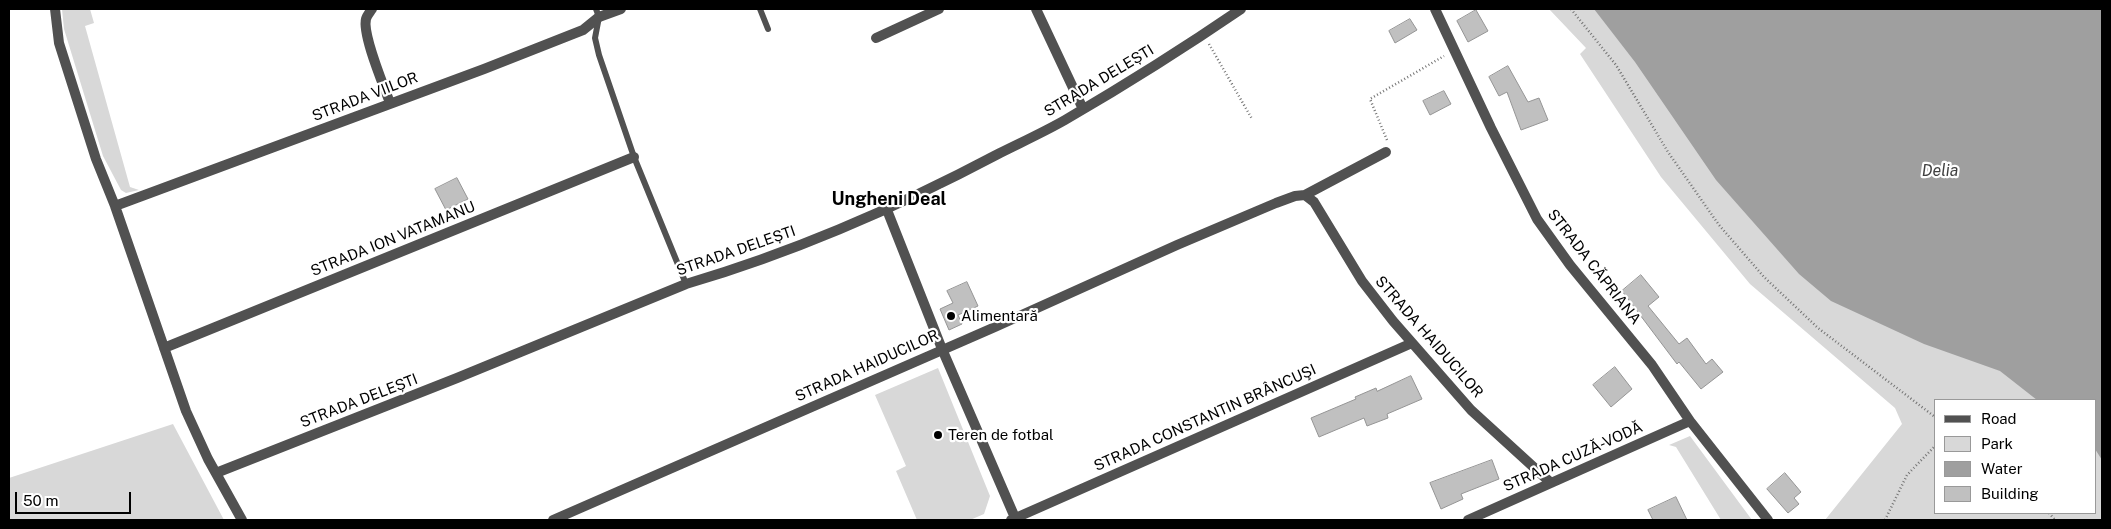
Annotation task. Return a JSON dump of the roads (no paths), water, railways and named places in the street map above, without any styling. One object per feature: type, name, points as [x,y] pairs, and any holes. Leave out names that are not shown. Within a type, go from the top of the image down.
[{"type":"street","points":[[55,9],[59,43],[96,159],[115,206],[164,348],[193,427],[242,520]]},
{"type":"street","points":[[372,9],[366,19],[367,32],[390,103]]},
{"type":"street","name":"STRADA VIILOR","points":[[115,206],[484,69],[583,30],[598,13],[621,9]]},
{"type":"street","points":[[876,38],[939,9]]},
{"type":"street","points":[[1036,9],[1083,109]]},
{"type":"street","name":"STRADA DELEȘTI","points":[[216,473],[457,378],[686,284],[720,274],[887,210],[1083,109],[1134,79],[1241,9]]},
{"type":"street","name":"STRADA CĂPRIANA","points":[[1435,9],[1537,219],[1570,265],[1652,365],[1690,421],[1768,520]]},
{"type":"street","name":"STRADA HAIDUCILOR","points":[[553,520],[1177,245],[1276,203],[1295,196],[1304,195],[1386,152]]},
{"type":"street","name":"STRADA ION VATAMANU","points":[[164,348],[634,157]]},
{"type":"street","name":"STRADA HAIDUCILOR","points":[[1304,195],[1314,202],[1362,281],[1412,343],[1471,410],[1551,483]]},
{"type":"street","points":[[887,210],[942,349],[1014,520]]},
{"type":"street","name":"STRADA CONSTANTIN BRÂNCUŞI","points":[[1014,520],[1412,343]]},
{"type":"street","name":"STRADA CUZĂ-VODĂ","points":[[1468,520],[1639,446],[1690,421]]},
{"type":"lane","points":[[760,9],[768,29]]},
{"type":"lane","points":[[598,13],[595,28],[597,46],[634,157],[686,284]]},
{"type":"water","name":"Delia","points":[[1594,9],[2102,9],[2102,460],[2096,451],[2096,399],[2036,399],[2000,371],[1924,344],[1831,301],[1799,274],[1716,180],[1635,62]]},
{"type":"place","name":"Alimentară","points":[[951,316]]},
{"type":"place","name":"Teren de fotbal","points":[[938,435]]},
{"type":"district","name":"Ungheni Deal","points":[[889,199]]}]
